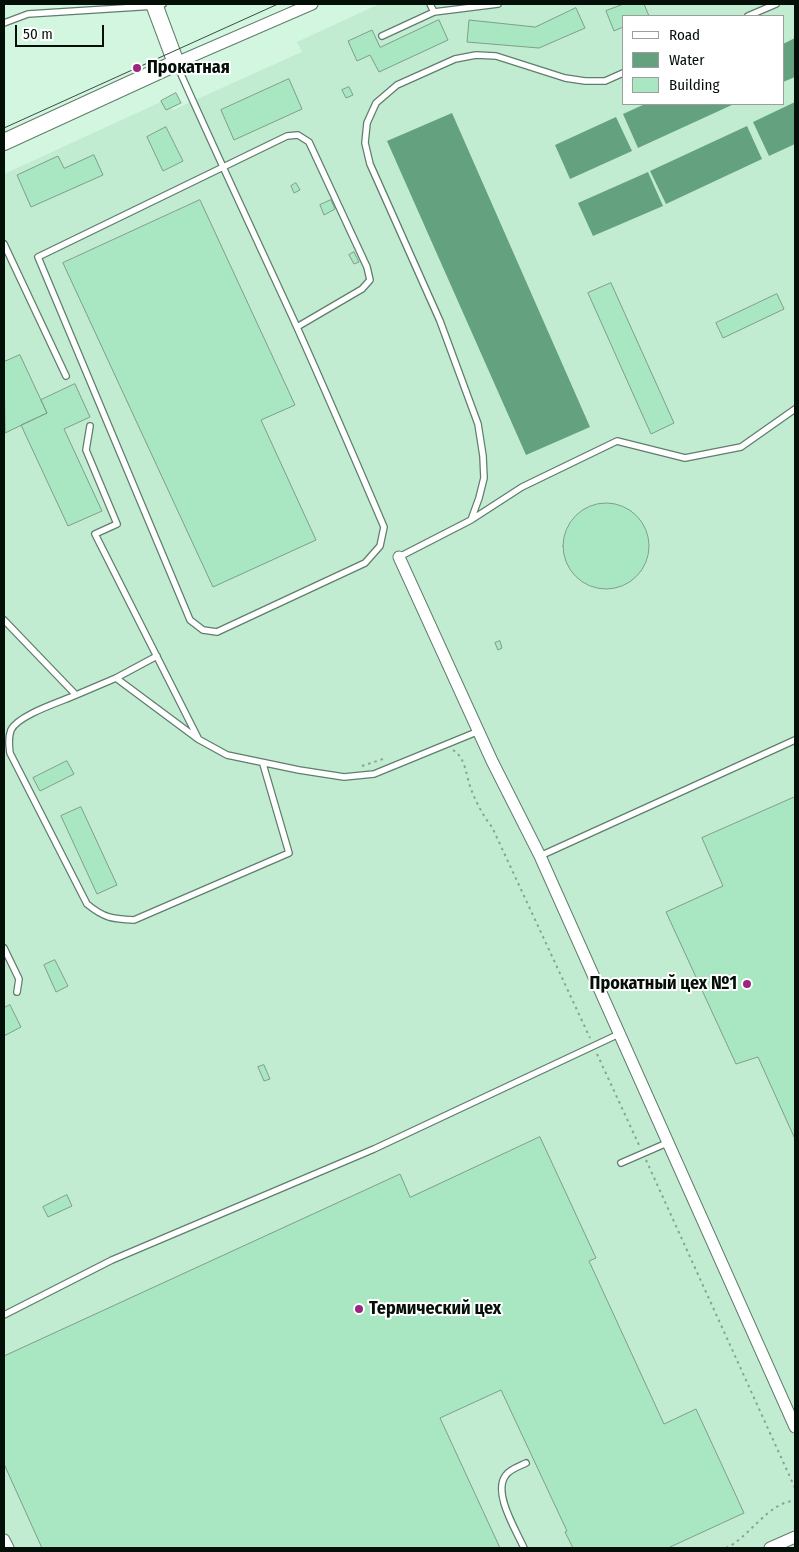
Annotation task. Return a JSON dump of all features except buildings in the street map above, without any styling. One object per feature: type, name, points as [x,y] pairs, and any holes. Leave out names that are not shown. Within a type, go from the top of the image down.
[{"type":"main road","points":[[4,142],[176,63],[157,5]]},
{"type":"street","points":[[176,63],[312,4]]},
{"type":"street","points":[[399,558],[478,731],[540,856],[795,1427]]},
{"type":"street","points":[[770,1548],[795,1538]]},
{"type":"street","points":[[4,1540],[8,1548]]},
{"type":"lane","points":[[430,4],[434,12]]},
{"type":"lane","points":[[382,36],[434,12],[498,4]]},
{"type":"lane","points":[[750,15],[776,4]]},
{"type":"lane","points":[[4,23],[28,14],[157,5]]},
{"type":"lane","points":[[470,520],[479,498],[484,478],[478,424],[440,321],[370,164],[365,143],[366,123],[376,104],[397,85],[454,59],[476,55],[496,56],[566,78],[585,81],[605,80],[622,73]]},
{"type":"lane","points":[[176,63],[222,166],[297,327],[384,526],[380,546],[365,562],[216,632],[203,630],[190,620],[38,257],[222,166],[287,136],[298,135],[309,142],[367,267],[370,280],[362,290],[297,327]]},
{"type":"lane","points":[[4,244],[66,376]]},
{"type":"lane","points":[[399,558],[470,520],[522,487],[617,441],[685,458],[742,447],[795,409]]},
{"type":"lane","points":[[90,426],[86,450],[117,524],[95,534],[198,738]]},
{"type":"lane","points":[[4,620],[76,696]]},
{"type":"lane","points":[[157,656],[116,678],[19,721],[12,730],[8,742],[10,753],[86,904],[100,914],[118,919],[134,920],[289,853],[263,764]]},
{"type":"lane","points":[[116,678],[198,738],[227,755],[263,764],[344,777],[374,774],[478,731]]},
{"type":"lane","points":[[540,856],[795,740]]},
{"type":"lane","points":[[4,948],[19,979],[17,992]]},
{"type":"lane","points":[[4,1315],[112,1260],[374,1149],[619,1034]]},
{"type":"lane","points":[[621,1163],[667,1142]]},
{"type":"lane","points":[[524,1548],[501,1497],[500,1485],[506,1474],[526,1463]]},
{"type":"path","points":[[448,750],[458,753],[485,819],[492,826],[795,1488]]},
{"type":"path","points":[[361,766],[386,759],[393,766]]},
{"type":"path","points":[[726,1548],[741,1540],[754,1526],[778,1506],[787,1501],[795,1501]]},
{"type":"shaded area","points":[[379,4],[795,4],[795,1548],[4,1548],[4,174],[167,99],[173,110],[302,52],[297,42]]},
{"type":"water","points":[[795,38],[795,77],[784,82],[784,44]]},
{"type":"water","points":[[795,102],[795,144],[769,156],[753,122]]},
{"type":"water","points":[[643,105],[732,105],[638,148],[623,114]]},
{"type":"water","points":[[452,113],[590,427],[526,455],[387,141]]},
{"type":"water","points":[[616,117],[632,151],[570,179],[555,145]]},
{"type":"water","points":[[747,126],[762,159],[666,204],[650,171]]},
{"type":"water","points":[[648,172],[663,206],[593,236],[578,203]]},
{"type":"tram line","points":[[4,128],[278,4]]},
{"type":"place","name":"Прокатная","points":[[137,68]]},
{"type":"place","name":"Прокатный цех №1","points":[[747,984]]},
{"type":"place","name":"Термический цех","points":[[359,1309]]}]
